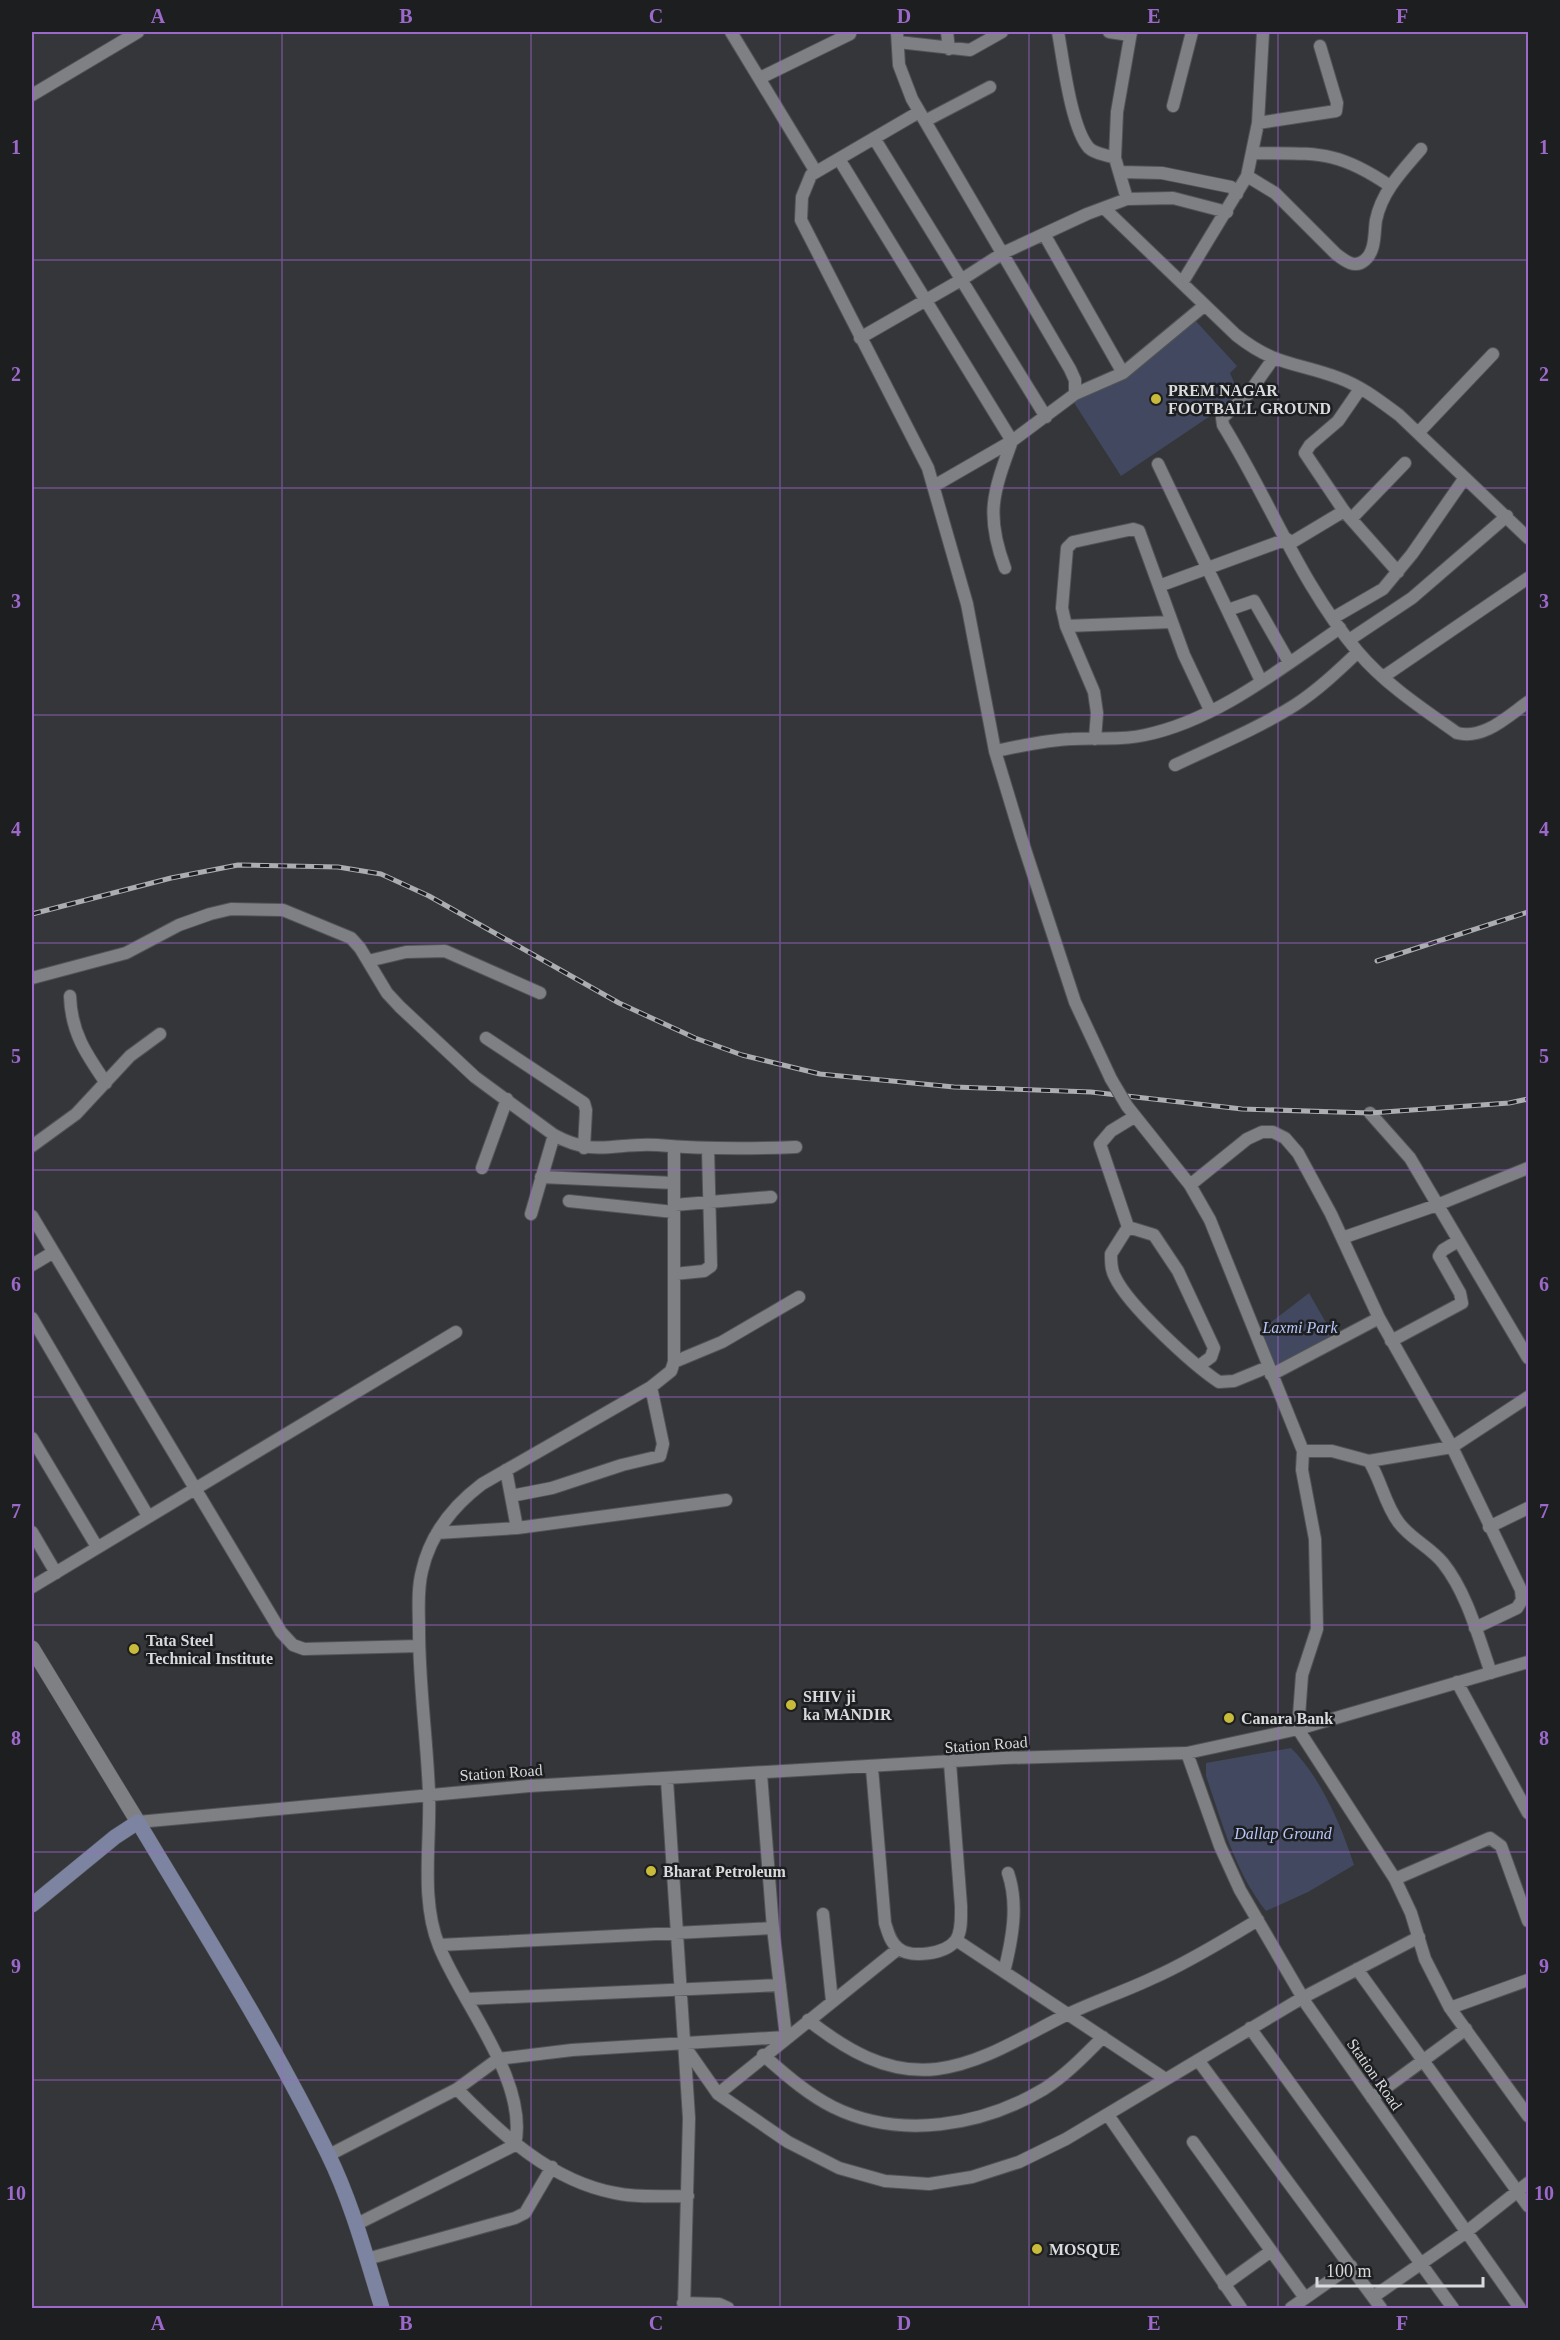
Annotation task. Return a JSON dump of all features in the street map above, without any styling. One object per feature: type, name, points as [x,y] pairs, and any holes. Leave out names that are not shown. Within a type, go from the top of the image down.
[{"type":"main road","points":[[32,1905],[115,1837],[138,1822],[262,2030],[328,2155],[357,2224],[382,2308]]},
{"type":"street","points":[[32,95],[138,32]]},
{"type":"street","points":[[730,32],[816,172]]},
{"type":"street","points":[[760,78],[850,34],[849,32]]},
{"type":"street","points":[[947,32],[949,49]]},
{"type":"street","points":[[1002,32],[970,50],[949,49],[897,37],[899,65],[922,117],[1075,380],[1075,394]]},
{"type":"street","points":[[1058,32],[1074,112],[1084,140],[1091,150],[1114,158]]},
{"type":"street","points":[[1109,32],[1131,33],[1117,112],[1114,158],[1121,172],[1127,199]]},
{"type":"street","points":[[1173,106],[1192,32]]},
{"type":"street","points":[[1182,282],[1227,213],[1247,176],[1258,123],[1263,32]]},
{"type":"street","points":[[1258,123],[1336,111],[1337,103],[1320,46]]},
{"type":"street","points":[[990,87],[874,138],[816,172],[811,176],[802,197],[801,220],[928,468],[967,604],[995,751],[1075,1002],[1094,1048],[1111,1079],[1131,1111],[1190,1185],[1210,1220],[1303,1451],[1302,1470],[1315,1539],[1317,1629],[1302,1675],[1298,1730],[1395,1879],[1430,1970],[1450,2008],[1528,2116]]},
{"type":"street","points":[[874,138],[1046,417]]},
{"type":"street","points":[[1247,176],[1275,193],[1347,263],[1357,264],[1366,259],[1371,250],[1380,204],[1390,186],[1421,149]]},
{"type":"street","points":[[1253,153],[1329,155],[1365,169],[1390,186]]},
{"type":"street","points":[[839,159],[1012,441],[992,505],[996,539],[1005,568]]},
{"type":"street","points":[[1121,172],[1174,176],[1231,188],[1237,194]]},
{"type":"street","points":[[860,338],[962,280],[1003,253],[1087,214],[1106,210],[1127,199],[1173,198],[1227,213]]},
{"type":"street","points":[[1106,210],[1250,346],[1273,359],[1339,378],[1378,399],[1418,433],[1528,538]]},
{"type":"street","points":[[1044,234],[1123,373]]},
{"type":"street","points":[[934,486],[1012,441],[1075,394],[1123,373],[1205,305]]},
{"type":"street","points":[[1418,433],[1493,354]]},
{"type":"street","points":[[1273,359],[1249,393],[1222,418],[1288,542],[1349,640],[1383,677],[1448,726],[1465,735],[1487,729],[1528,702]]},
{"type":"street","points":[[1360,388],[1338,421],[1310,445],[1305,453],[1348,515],[1398,572]]},
{"type":"street","points":[[1159,586],[1288,542],[1348,515],[1405,463]]},
{"type":"street","points":[[1158,464],[1262,681]]},
{"type":"street","points":[[995,751],[1042,742],[1122,739],[1162,731],[1210,710],[1262,681],[1369,599],[1398,572],[1464,479]]},
{"type":"street","points":[[1349,640],[1412,598],[1507,516]]},
{"type":"street","points":[[1095,739],[1097,713],[1094,693],[1066,626],[1062,609],[1067,548],[1073,542],[1133,529],[1139,531],[1172,622],[1210,710]]},
{"type":"street","points":[[1383,677],[1528,578]]},
{"type":"street","points":[[1228,610],[1254,601],[1289,662]]},
{"type":"street","points":[[1066,626],[1172,622]]},
{"type":"street","points":[[1175,765],[1295,705],[1327,682],[1358,652]]},
{"type":"street","points":[[32,978],[126,953],[179,926],[210,914],[261,908],[282,910],[308,922],[339,931],[351,938],[387,993],[400,1007],[454,1059],[554,1135],[584,1148],[604,1149],[632,1145],[708,1149],[796,1147]]},
{"type":"street","points":[[368,961],[406,952],[445,951],[540,993]]},
{"type":"street","points":[[70,996],[70,1013],[76,1037],[106,1083]]},
{"type":"street","points":[[32,1146],[76,1114],[130,1056],[160,1034]]},
{"type":"street","points":[[486,1038],[584,1103],[586,1110],[584,1148]]},
{"type":"street","points":[[482,1168],[507,1099]]},
{"type":"street","points":[[1128,1227],[1100,1144],[1103,1137],[1131,1111]]},
{"type":"street","points":[[1370,1113],[1410,1158],[1528,1358]]},
{"type":"street","points":[[1190,1185],[1247,1139],[1262,1132],[1273,1132],[1285,1138],[1298,1153],[1391,1341],[1452,1448],[1521,1590],[1522,1600],[1517,1608],[1475,1628]]},
{"type":"street","points":[[531,1214],[554,1135]]},
{"type":"street","points":[[515,2145],[517,2114],[498,2059],[439,1945],[429,1892],[429,1794],[419,1646],[421,1573],[437,1533],[462,1500],[506,1470],[651,1388],[671,1371],[674,1362],[674,1148]]},
{"type":"street","points":[[674,1274],[704,1271],[711,1266],[708,1149]]},
{"type":"street","points":[[1342,1238],[1437,1205],[1528,1168]]},
{"type":"street","points":[[541,1177],[674,1183]]},
{"type":"street","points":[[569,1201],[674,1208],[710,1201],[771,1197]]},
{"type":"street","points":[[32,1216],[52,1253],[281,1632],[293,1645],[316,1649],[419,1646]]},
{"type":"street","points":[[1128,1227],[1154,1235],[1191,1295],[1214,1348],[1211,1357],[1199,1366]]},
{"type":"street","points":[[1128,1227],[1111,1254],[1115,1278],[1140,1309],[1199,1366],[1219,1382],[1227,1383],[1269,1371],[1379,1318]]},
{"type":"street","points":[[1391,1341],[1462,1303],[1460,1293],[1439,1256],[1443,1250],[1458,1241]]},
{"type":"street","points":[[32,1265],[52,1253]]},
{"type":"street","points":[[674,1362],[722,1342],[799,1297]]},
{"type":"street","points":[[32,1318],[148,1516]]},
{"type":"street","points":[[32,1587],[456,1332]]},
{"type":"street","points":[[511,1496],[552,1488],[622,1465],[660,1456],[663,1444],[651,1388]]},
{"type":"street","points":[[1303,1451],[1332,1451],[1369,1461],[1452,1448],[1528,1397]]},
{"type":"street","points":[[32,1438],[97,1547]]},
{"type":"street","points":[[1369,1461],[1381,1480],[1397,1522],[1443,1563],[1455,1583],[1475,1628],[1491,1673]]},
{"type":"street","points":[[506,1470],[517,1528]]},
{"type":"street","points":[[437,1533],[517,1528],[726,1500]]},
{"type":"street","points":[[1489,1527],[1528,1508]]},
{"type":"street","points":[[32,1532],[56,1573]]},
{"type":"street","points":[[32,1648],[138,1822]]},
{"type":"street","points":[[1187,1753],[1298,1730],[1528,1662]]},
{"type":"street","points":[[1457,1682],[1528,1813]]},
{"type":"street","name":"Station Road","points":[[138,1822],[429,1794],[1003,1758],[1187,1753],[1220,1846],[1240,1890],[1302,1998],[1465,2233],[1520,2308]]},
{"type":"street","points":[[872,1768],[885,1923],[889,1938],[898,1949],[909,1953],[929,1953],[945,1948],[956,1940],[960,1928],[961,1906],[950,1763]]},
{"type":"street","points":[[761,1774],[773,1928],[786,2037]]},
{"type":"street","points":[[667,1780],[689,2118],[684,2306],[719,2304],[728,2308]]},
{"type":"street","points":[[1395,1879],[1490,1838],[1501,1846],[1528,1921]]},
{"type":"street","points":[[1004,1972],[1013,1934],[1012,1884],[1008,1873]]},
{"type":"street","points":[[823,1914],[832,2001]]},
{"type":"street","points":[[808,2020],[838,2043],[870,2060],[900,2068],[935,2069],[991,2053],[1067,2014],[1155,1977],[1258,1920]]},
{"type":"street","points":[[439,1945],[773,1928]]},
{"type":"street","points":[[683,2044],[718,2094],[788,2142],[839,2168],[885,2181],[929,2184],[972,2177],[1019,2162],[1066,2139],[1108,2115],[1164,2078],[1302,1998],[1419,1937]]},
{"type":"street","points":[[956,1940],[1164,2078]]},
{"type":"street","points":[[718,2094],[763,2055],[898,1949]]},
{"type":"street","points":[[1357,1969],[1528,2206]]},
{"type":"street","points":[[1450,2008],[1528,1980]]},
{"type":"street","points":[[467,1999],[780,1985]]},
{"type":"street","points":[[1250,2028],[1419,2265],[1453,2308]]},
{"type":"street","points":[[1372,2098],[1466,2029]]},
{"type":"street","points":[[328,2155],[457,2089],[498,2059],[552,2051],[786,2037]]},
{"type":"street","points":[[763,2055],[799,2086],[833,2107],[866,2120],[902,2126],[948,2123],[985,2116],[1013,2105],[1046,2088],[1076,2064],[1102,2037]]},
{"type":"street","points":[[1198,2060],[1381,2308]]},
{"type":"street","points":[[457,2089],[515,2145],[585,2184],[615,2193],[688,2196]]},
{"type":"street","points":[[1108,2115],[1241,2308]]},
{"type":"street","points":[[1193,2142],[1305,2298]]},
{"type":"street","points":[[357,2224],[515,2145]]},
{"type":"street","points":[[367,2259],[516,2218],[525,2212],[552,2167]]},
{"type":"street","points":[[1373,2297],[1465,2233],[1528,2183]]},
{"type":"street","points":[[1224,2285],[1271,2251]]},
{"type":"street","points":[[1291,2308],[1351,2266]]},
{"type":"green space","name":"PREM NAGAR FOOTBALL GROUND","points":[[1193,318],[1237,366],[1230,373],[1240,396],[1121,476],[1073,401]]},
{"type":"green space","name":"Laxmi Park","points":[[1309,1293],[1333,1335],[1272,1367],[1257,1333]]},
{"type":"green space","name":"Dallap Ground","points":[[1291,1748],[1321,1787],[1354,1865],[1308,1892],[1266,1911],[1246,1880],[1230,1846],[1206,1776],[1206,1763]]},
{"type":"railway","points":[[32,914],[171,878],[238,865],[338,867],[381,874],[429,896],[619,1003],[695,1038],[742,1055],[820,1074],[954,1087],[1091,1092],[1242,1109],[1370,1113],[1509,1103],[1528,1099]]},
{"type":"railway","points":[[1377,961],[1528,912]]},
{"type":"place","name":"PREM NAGAR FOOTBALL GROUND","points":[[1156,399]]},
{"type":"place","name":"Tata Steel Technical Institute","points":[[134,1649]]},
{"type":"place","name":"SHIV ji ka MANDIR","points":[[791,1705]]},
{"type":"place","name":"Canara Bank","points":[[1229,1718]]},
{"type":"place","name":"Bharat Petroleum","points":[[651,1871]]},
{"type":"place","name":"MOSQUE","points":[[1037,2249]]}]
